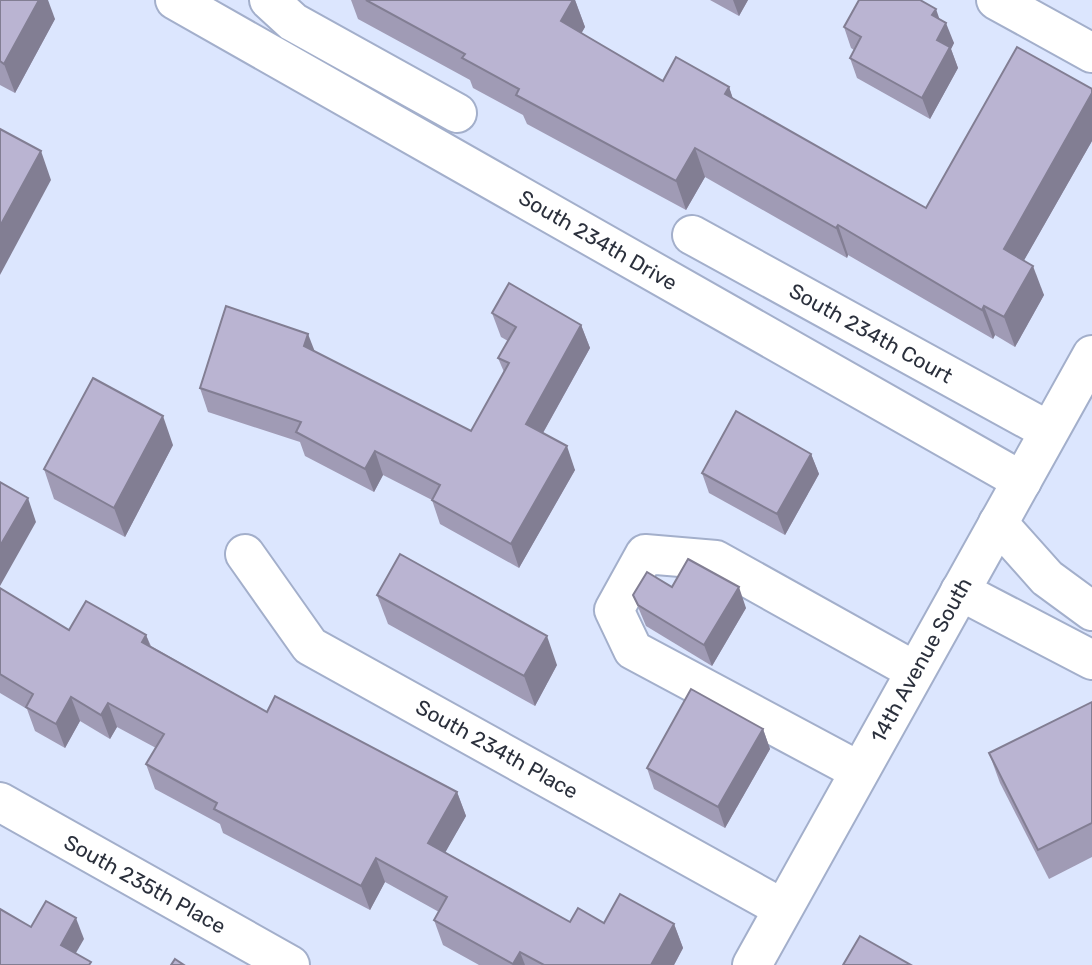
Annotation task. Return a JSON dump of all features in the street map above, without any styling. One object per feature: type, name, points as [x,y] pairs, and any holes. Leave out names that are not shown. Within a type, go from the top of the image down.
[{"type":"street","name":"South 234th Drive","points":[[175,0],[1021,481]]},
{"type":"street","points":[[269,0],[293,22],[457,113]]},
{"type":"street","points":[[996,0],[1092,53]]},
{"type":"street","name":"South 234th Court","points":[[692,235],[1049,431]]},
{"type":"street","name":"14th Avenue South","points":[[752,965],[1092,355]]},
{"type":"street","points":[[998,523],[1048,578],[1092,611]]},
{"type":"street","name":"South 234th Place","points":[[245,554],[310,646],[782,908]]},
{"type":"street","points":[[859,771],[633,650],[614,610],[645,554],[716,560],[915,671]]},
{"type":"street","points":[[960,591],[1092,660]]},
{"type":"street","name":"South 235th Place","points":[[0,802],[290,965]]},
{"type":"building","points":[[0,0],[39,0],[4,64],[0,61]]},
{"type":"building","points":[[366,0],[573,0],[561,21],[588,37],[663,81],[676,57],[729,87],[725,94],[926,208],[1017,47],[1092,89],[1092,93],[1004,249],[1033,266],[1004,317],[984,306],[982,310],[838,225],[836,228],[695,148],[676,181],[516,95],[519,89],[462,58],[465,54]]},
{"type":"building","points":[[859,0],[920,0],[936,9],[932,15],[946,23],[937,40],[950,47],[922,98],[850,58],[861,37],[844,27]]},
{"type":"building","points":[[0,129],[41,151],[0,226]]},
{"type":"building","points":[[509,283],[581,325],[526,424],[567,446],[511,544],[432,500],[440,485],[375,451],[365,469],[296,432],[301,422],[200,388],[226,306],[308,334],[304,346],[471,431],[509,363],[498,358],[516,327],[492,313]]},
{"type":"building","points":[[93,378],[163,416],[114,508],[44,469]]},
{"type":"building","points":[[736,411],[811,454],[777,514],[702,473]]},
{"type":"building","points":[[0,482],[28,498],[0,546]]},
{"type":"building","points":[[400,554],[547,636],[524,676],[377,595]]},
{"type":"building","points":[[688,559],[739,587],[704,645],[638,605],[633,595],[647,572],[672,587]]},
{"type":"building","points":[[0,588],[69,630],[86,601],[146,635],[142,642],[267,712],[275,696],[457,792],[428,843],[570,922],[578,908],[604,923],[620,894],[674,924],[651,965],[544,965],[520,952],[513,964],[434,920],[447,897],[376,858],[361,886],[214,809],[217,803],[146,764],[164,734],[108,703],[101,715],[71,697],[56,724],[26,707],[33,694],[0,674]]},
{"type":"building","points":[[691,689],[763,729],[718,807],[647,768]]},
{"type":"building","points":[[1092,702],[1092,823],[1038,850],[989,753]]},
{"type":"building","points":[[46,901],[76,918],[61,945],[91,962],[89,965],[0,965],[0,909],[31,927]]},
{"type":"building","points":[[860,936],[911,965],[843,965]]},
{"type":"building","points":[[175,959],[184,965],[171,965]]}]
